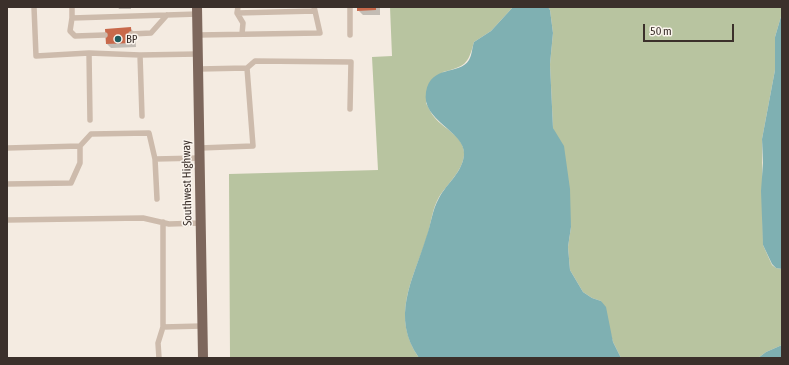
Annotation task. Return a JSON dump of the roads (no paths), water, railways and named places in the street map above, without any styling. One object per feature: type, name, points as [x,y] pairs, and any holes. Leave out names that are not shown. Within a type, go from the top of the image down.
[{"type":"main road","name":"Southwest Highway","points":[[198,11],[203,358]]},
{"type":"lane","points":[[34,7],[36,56],[89,53],[198,54]]},
{"type":"lane","points":[[72,7],[70,31],[75,36],[105,35]]},
{"type":"lane","points":[[350,7],[350,35]]},
{"type":"lane","points":[[198,35],[320,34],[314,9],[238,10],[243,22],[242,34]]},
{"type":"lane","points":[[72,18],[167,15],[198,11]]},
{"type":"lane","points":[[131,34],[151,33],[167,15]]},
{"type":"lane","points":[[89,53],[90,120]]},
{"type":"lane","points":[[140,54],[142,116]]},
{"type":"lane","points":[[198,69],[247,68],[255,61],[351,62],[350,109]]},
{"type":"lane","points":[[156,159],[253,146],[247,68]]},
{"type":"lane","points":[[7,184],[70,183],[80,163],[80,146],[91,134],[149,133],[156,159],[157,199]]},
{"type":"lane","points":[[7,148],[80,146]]},
{"type":"lane","points":[[7,220],[144,218],[169,224],[201,223]]},
{"type":"lane","points":[[159,358],[158,343],[163,327],[163,222]]},
{"type":"lane","points":[[163,327],[202,326]]},
{"type":"water","points":[[513,7],[548,7],[550,10],[553,33],[550,64],[553,128],[564,146],[570,189],[571,227],[568,247],[570,270],[583,292],[592,298],[601,301],[606,307],[613,342],[621,358],[419,358],[410,343],[406,328],[405,313],[410,284],[437,203],[442,193],[458,172],[464,154],[458,139],[430,111],[426,102],[426,92],[433,77],[464,65],[470,58],[474,42],[491,31]]},
{"type":"water","points":[[782,13],[782,269],[776,268],[772,264],[763,245],[761,191],[763,163],[762,139],[775,70],[775,37]]},
{"type":"water","points":[[782,345],[782,358],[758,358],[766,352]]},
{"type":"place","name":"BP","points":[[118,39]]}]
